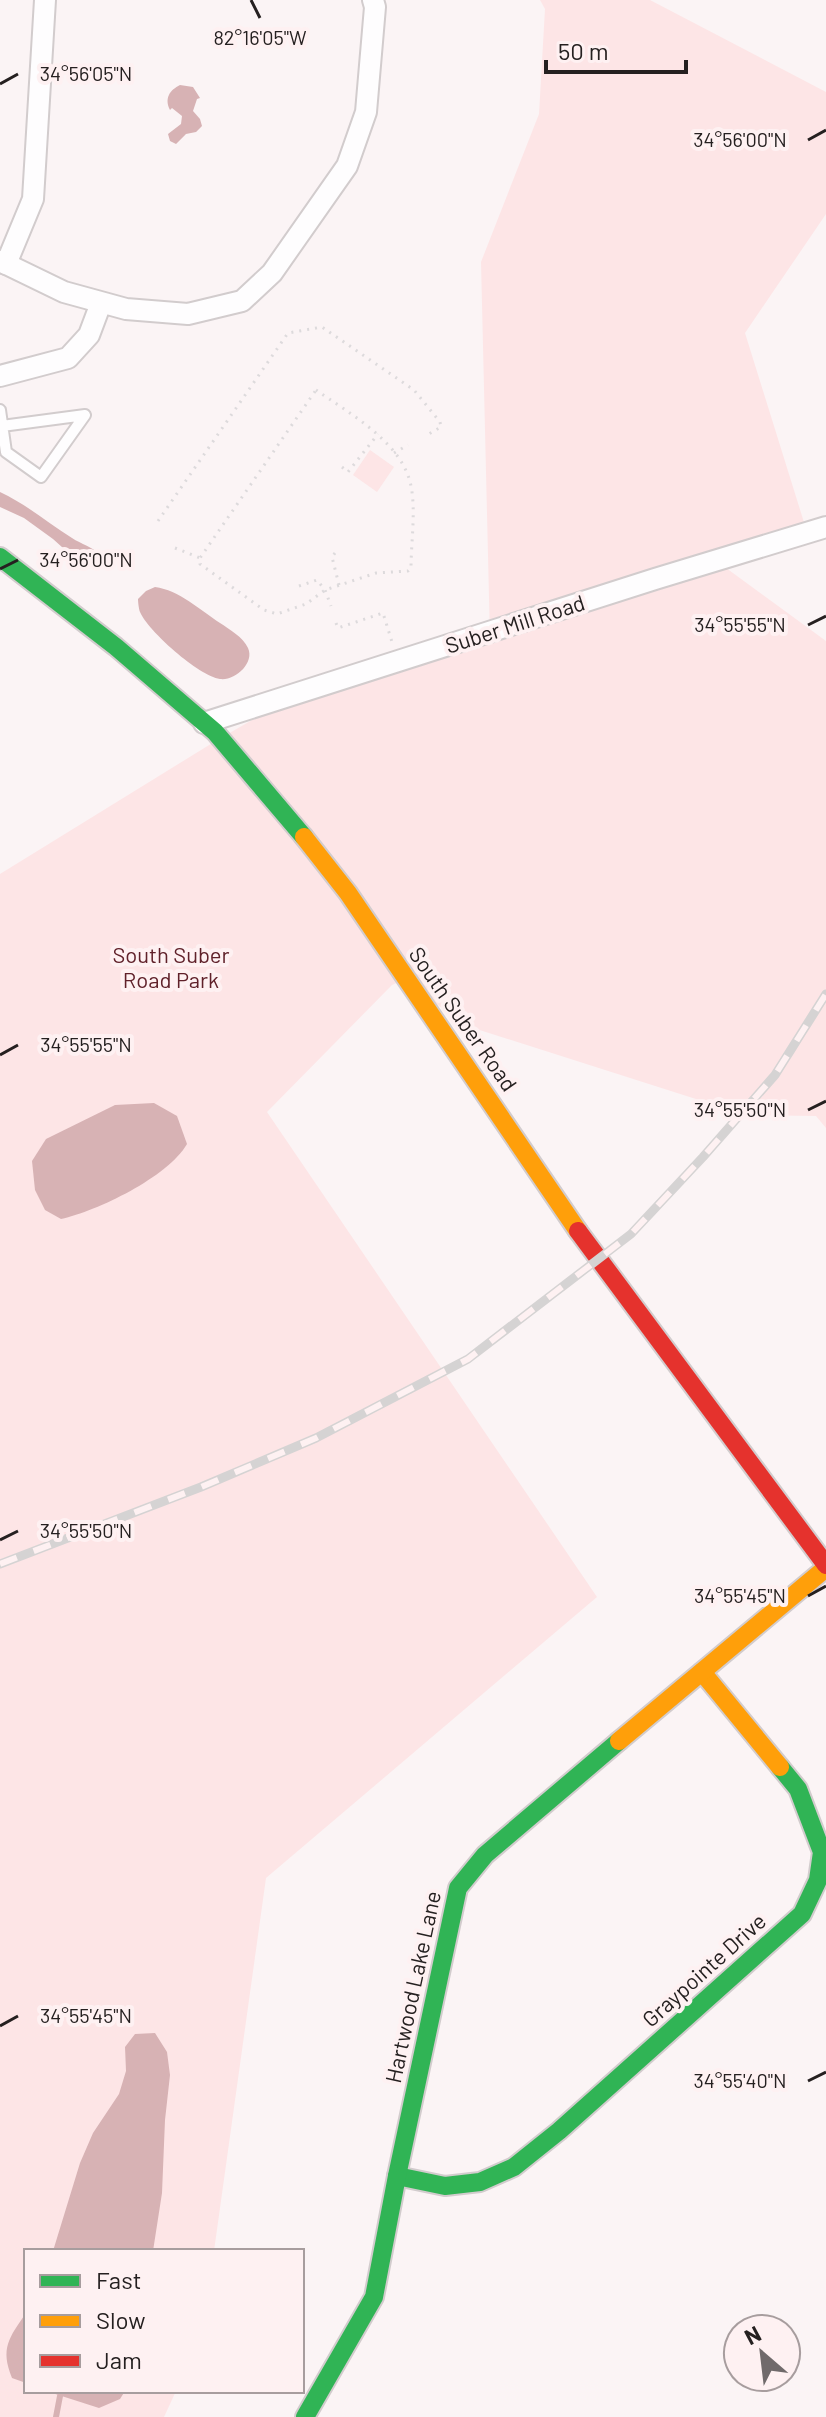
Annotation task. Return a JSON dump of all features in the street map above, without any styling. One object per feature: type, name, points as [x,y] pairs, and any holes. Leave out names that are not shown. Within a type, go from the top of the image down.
[{"type":"street","points":[[45,0],[33,199],[3,262],[64,292],[101,303],[126,309],[188,314],[242,301],[272,273],[347,166],[366,112],[375,7],[373,0]]},
{"type":"street","points":[[0,376],[68,358],[89,335],[101,303]]},
{"type":"street","name":"Suber Mill Road","points":[[204,723],[826,527]]},
{"type":"street","name":"South Suber Road","points":[[0,557],[116,647],[215,732],[288,817],[348,893],[597,1259],[826,1567]]},
{"type":"street","name":"Hartwood Lake Lane","points":[[305,2417],[374,2297],[458,1888],[485,1855],[517,1826],[826,1567]]},
{"type":"street","name":"Graypointe Drive","points":[[397,2176],[445,2186],[480,2182],[514,2167],[559,2131],[802,1914],[818,1880],[822,1852],[798,1789],[702,1672]]},
{"type":"lane","points":[[0,410],[2,426],[6,452],[41,477],[85,415],[2,426]]},
{"type":"path","points":[[158,521],[288,333],[322,327],[414,390],[440,422],[441,427],[427,435]]},
{"type":"path","points":[[316,390],[378,434],[393,453],[404,467],[412,489],[411,568],[408,571],[376,573],[339,585],[325,590],[306,604],[277,614],[264,610],[200,564],[200,558],[316,390]]},
{"type":"path","points":[[342,467],[348,472],[378,434]]},
{"type":"path","points":[[393,453],[408,445]]},
{"type":"path","points":[[175,548],[200,558]]},
{"type":"path","points":[[335,553],[332,557],[339,585]]},
{"type":"path","points":[[299,586],[317,580],[331,606]]},
{"type":"path","points":[[336,623],[338,628],[383,613],[392,642]]},
{"type":"green space","name":"South Suber Road Park","points":[[540,0],[650,0],[826,92],[826,214],[745,333],[807,532],[722,565],[826,641],[826,1128],[816,1116],[746,1115],[467,1026],[403,980],[392,985],[267,1112],[597,1597],[266,1878],[214,2249],[24,2249],[24,2393],[175,2393],[164,2417],[0,2417],[0,874],[271,709],[490,639],[481,262],[539,114],[545,9]]},
{"type":"green space","points":[[370,450],[394,467],[377,492],[353,475]]},
{"type":"shaded area","points":[[180,85],[193,87],[200,98],[193,111],[202,126],[196,132],[186,134],[176,144],[170,141],[168,134],[181,124],[182,116],[172,108],[170,110],[168,98]]},
{"type":"shaded area","points":[[0,492],[97,552],[100,555],[95,567],[82,565],[24,518],[0,507]]},
{"type":"shaded area","points":[[155,587],[181,596],[239,637],[246,644],[249,654],[242,670],[226,679],[211,676],[163,641],[145,620],[139,606],[138,599]]},
{"type":"shaded area","points":[[154,1103],[177,1116],[187,1144],[178,1156],[148,1180],[93,1209],[61,1219],[45,1210],[35,1190],[32,1161],[46,1139],[115,1105]]},
{"type":"shaded area","points":[[155,2033],[167,2052],[170,2075],[162,2193],[153,2249],[54,2249],[80,2163],[93,2133],[119,2094],[126,2071],[125,2047],[135,2034]]},
{"type":"shaded area","points":[[24,2316],[24,2382],[12,2378],[8,2368],[7,2351],[11,2337]]},
{"type":"shaded area","points":[[52,2393],[124,2393],[120,2399],[99,2408]]},
{"type":"waterway","points":[[56,2417],[60,2396]]},
{"type":"railway","points":[[0,1564],[201,1487],[316,1438],[468,1359],[631,1234],[775,1075],[826,994]]},
{"type":"traffic: fast","points":[[0,557],[116,647],[215,732],[304,837]]},
{"type":"traffic: fast","points":[[305,2417],[374,2297],[458,1888],[485,1855],[619,1741]]},
{"type":"traffic: fast","points":[[397,2176],[445,2186],[480,2182],[514,2167],[559,2131],[802,1914],[818,1880],[822,1852],[798,1789],[780,1767]]},
{"type":"traffic: slow","points":[[304,837],[348,893],[578,1231]]},
{"type":"traffic: slow","points":[[619,1741],[826,1568]]},
{"type":"traffic: slow","points":[[702,1672],[780,1767]]},
{"type":"traffic: jam","points":[[578,1231],[826,1565]]}]
